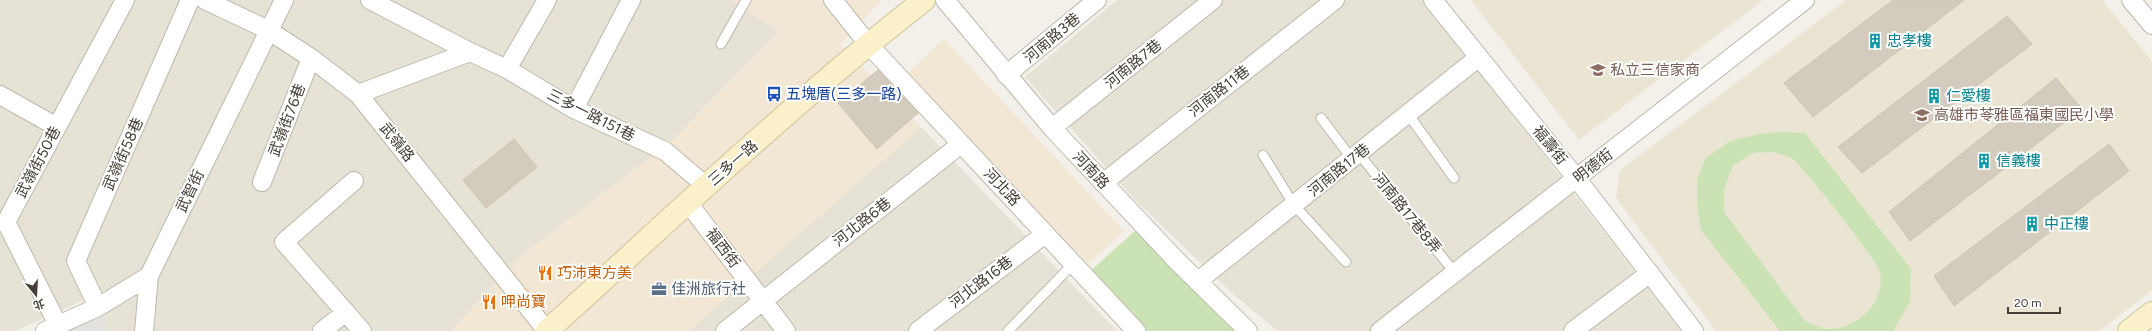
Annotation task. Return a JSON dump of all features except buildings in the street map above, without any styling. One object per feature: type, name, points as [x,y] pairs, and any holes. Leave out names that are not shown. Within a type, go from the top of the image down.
[{"type":"street","name":"武嶺街50巷","points":[[51,328],[6,222],[124,0]]},
{"type":"street","name":"武嶺街58巷","points":[[98,307],[76,261],[190,0]]},
{"type":"street","name":"武嶺路","points":[[206,0],[268,30],[311,58],[358,94],[547,331]]},
{"type":"street","name":"武智街","points":[[149,276],[284,0]]},
{"type":"street","name":"三多一路151巷","points":[[370,0],[391,5],[470,52],[507,69],[574,109],[665,151],[706,186]]},
{"type":"street","points":[[507,69],[548,0]]},
{"type":"street","points":[[574,109],[631,0]]},
{"type":"street","name":"河北路","points":[[833,0],[868,44],[1135,331]]},
{"type":"street","name":"河南路","points":[[945,0],[1006,75],[1052,128],[1198,282],[1248,331]]},
{"type":"street","name":"河南路3巷","points":[[1006,75],[1097,0]]},
{"type":"street","name":"河南路7巷","points":[[1052,128],[1213,0]]},
{"type":"street","name":"河南路11巷","points":[[1103,182],[1335,0]]},
{"type":"street","name":"福壽街","points":[[1433,0],[1578,179],[1694,331]]},
{"type":"street","name":"明德街","points":[[1380,331],[1578,179],[1804,0]]},
{"type":"street","points":[[2131,0],[2151,23]]},
{"type":"street","name":"三多一路","points":[[547,331],[706,186],[868,44],[919,2]]},
{"type":"street","points":[[358,94],[470,52]]},
{"type":"street","name":"武嶺街76巷","points":[[262,182],[311,58]]},
{"type":"street","name":"河南路17巷","points":[[1198,282],[1479,58]]},
{"type":"street","points":[[0,95],[57,127]]},
{"type":"street","name":"河北路6巷","points":[[725,331],[961,144]]},
{"type":"street","points":[[354,181],[284,242],[362,331]]},
{"type":"street","name":"福西街","points":[[688,203],[786,331]]},
{"type":"street","name":"河北路16巷","points":[[918,331],[1045,234]]},
{"type":"street","points":[[1573,331],[1650,272]]},
{"type":"street","points":[[51,328],[98,307],[149,276]]},
{"type":"street","points":[[144,331],[149,276]]},
{"type":"street","points":[[322,331],[346,312]]},
{"type":"street","points":[[2129,331],[2152,313]]},
{"type":"lane","points":[[720,44],[746,0]]},
{"type":"lane","points":[[1408,114],[1454,178]]},
{"type":"lane","name":"河南路17巷8弄","points":[[1320,118],[1355,156],[1455,273]]},
{"type":"lane","points":[[1263,156],[1294,205],[1346,262]]},
{"type":"lane","points":[[1008,331],[1073,264]]},
{"type":"shaded area","points":[[0,0],[730,0],[779,31],[673,140],[521,256],[451,331],[105,331],[108,289],[15,331],[0,331]]},
{"type":"shaded area","points":[[730,0],[882,0],[840,44],[921,127],[688,331],[451,331],[521,256],[673,140],[779,31]]},
{"type":"shaded area","points":[[1117,0],[1423,0],[1681,331],[1278,331],[1234,295],[1136,201],[1025,77]]},
{"type":"shaded area","name":"私立三信家商","points":[[1471,0],[1763,0],[1579,140]]},
{"type":"shaded area","name":"高雄市苓雅區福東國民小學","points":[[1846,0],[2102,0],[2152,61],[2152,290],[2100,331],[1716,331],[1616,198],[1620,170]]},
{"type":"shaded area","points":[[944,39],[1124,231],[1088,264],[908,73]]},
{"type":"shaded area","points":[[921,127],[1117,331],[688,331]]},
{"type":"shaded area","points":[[106,314],[105,331],[68,331]]},
{"type":"green space","points":[[1786,132],[1805,133],[1911,269],[1910,301],[1893,331],[1780,331],[1701,230],[1697,204],[1697,180],[1705,159],[1730,141],[1759,134]],"holes":[[[1773,152],[1793,159],[1802,168],[1868,252],[1880,273],[1881,284],[1873,305],[1857,320],[1847,325],[1824,329],[1804,320],[1724,212],[1724,189],[1733,166],[1753,153]]]},
{"type":"green space","points":[[1135,231],[1236,331],[1144,331],[1088,273]]},
{"type":"place","name":"忠孝樓","points":[[1875,41]]},
{"type":"place","name":"私立三信家商","points":[[1598,70]]},
{"type":"place","name":"五塊厝(三多一路)","points":[[774,94]]},
{"type":"place","name":"仁愛樓","points":[[1934,96]]},
{"type":"place","name":"高雄市苓雅區福東國民小學","points":[[1922,115]]},
{"type":"place","name":"信義樓","points":[[1984,161]]},
{"type":"place","name":"中正樓","points":[[2032,224]]},
{"type":"place","name":"巧沛東方美","points":[[545,273]]},
{"type":"place","name":"佳洲旅行社","points":[[659,289]]},
{"type":"place","name":"呷尚寶","points":[[489,302]]}]
